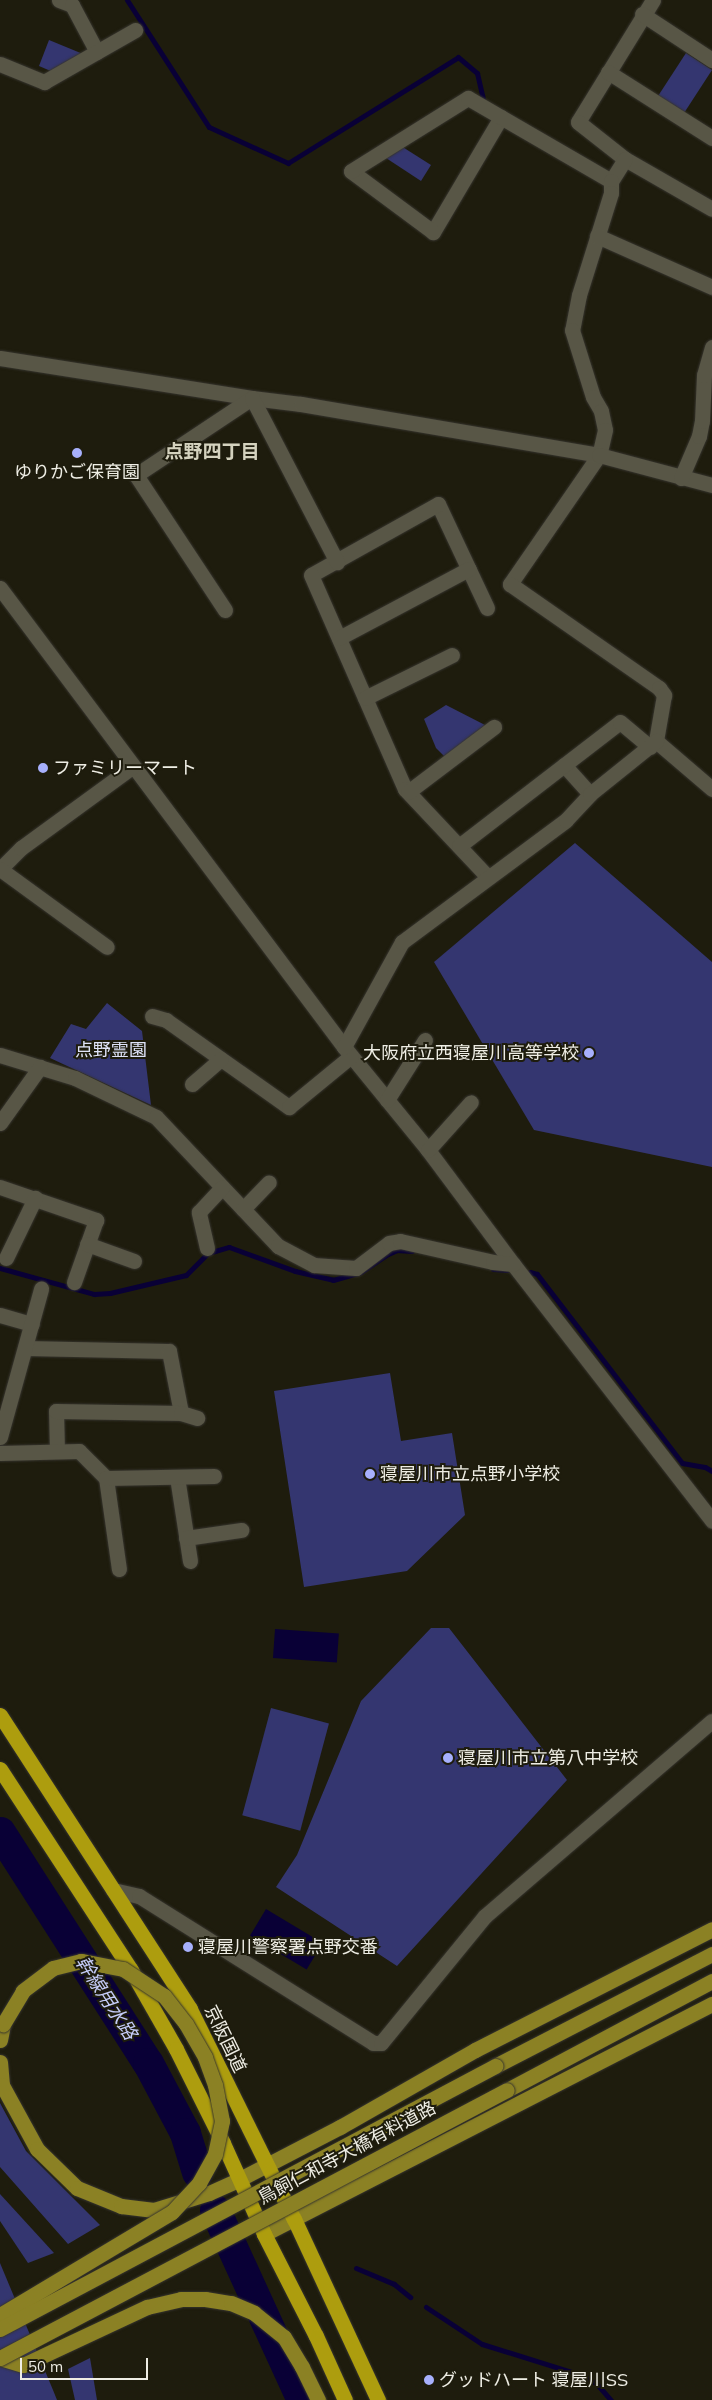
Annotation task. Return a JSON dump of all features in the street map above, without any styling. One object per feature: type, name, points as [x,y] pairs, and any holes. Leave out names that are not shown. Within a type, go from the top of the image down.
[{"type":"highway","name":"京阪国道","points":[[0,1715],[190,2009],[294,2219],[378,2400]]},
{"type":"highway","points":[[0,1769],[131,1970],[176,2049],[240,2179],[264,2234],[316,2336],[345,2400]]},
{"type":"main road","points":[[0,2062],[2,2085],[37,2149],[77,2188],[121,2206],[154,2210],[208,2193],[240,2179],[340,2127],[475,2050],[712,1929]]},
{"type":"main road","name":"鳥飼仁和寺大橋有料道路","points":[[0,2329],[495,2066],[712,1954]]},
{"type":"main road","points":[[0,2040],[3,2024],[22,1991],[53,1968],[81,1960],[123,1969],[164,1996],[186,2024],[205,2057],[215,2085],[222,2121],[215,2154],[199,2183],[172,2212],[0,2314]]},
{"type":"main road","name":"鳥飼仁和寺大橋有料道路","points":[[0,2358],[712,1981]]},
{"type":"main road","points":[[264,2234],[712,2004]]},
{"type":"main road","points":[[0,2358],[23,2365],[147,2307],[181,2299],[205,2299],[232,2303],[254,2313],[284,2337],[302,2367],[318,2400]]},
{"type":"street","points":[[59,0],[72,5],[97,52]]},
{"type":"street","points":[[653,0],[642,14],[578,122],[625,159],[712,209]]},
{"type":"street","points":[[642,14],[712,60]]},
{"type":"street","points":[[0,64],[44,82],[136,30]]},
{"type":"street","points":[[608,72],[712,138]]},
{"type":"street","points":[[501,117],[433,232],[351,171],[468,98],[501,117],[612,181]]},
{"type":"street","points":[[152,1016],[166,1020],[289,1107],[347,1051],[402,942],[566,820],[590,794],[653,744],[664,695],[659,688],[510,584],[599,456],[605,430],[601,411],[593,397],[572,330],[579,295],[611,193],[612,181],[625,159]]},
{"type":"street","points":[[597,236],[712,287]]},
{"type":"street","points":[[681,478],[699,436],[702,421],[704,375],[712,347]]},
{"type":"street","points":[[0,358],[301,404],[599,456],[712,485]]},
{"type":"street","points":[[252,398],[337,562]]},
{"type":"street","points":[[225,610],[136,475],[252,398]]},
{"type":"street","points":[[488,608],[438,504],[311,575],[408,792],[488,877]]},
{"type":"street","points":[[338,638],[469,569]]},
{"type":"street","points":[[0,588],[132,767],[347,1051],[428,1150],[513,1264],[712,1520]]},
{"type":"street","points":[[365,698],[452,655]]},
{"type":"street","points":[[459,846],[620,722],[653,744],[712,789]]},
{"type":"street","points":[[408,792],[494,728]]},
{"type":"street","points":[[564,765],[590,794]]},
{"type":"street","points":[[107,947],[1,866],[21,848],[132,767]]},
{"type":"street","points":[[386,1100],[425,1040]]},
{"type":"street","points":[[0,1054],[75,1078],[156,1117],[278,1246],[314,1265],[356,1268],[389,1242],[400,1241],[493,1262],[513,1264]]},
{"type":"street","points":[[192,1084],[221,1059]]},
{"type":"street","points":[[0,1123],[40,1067]]},
{"type":"street","points":[[428,1150],[471,1102]]},
{"type":"street","points":[[243,1209],[269,1182]]},
{"type":"street","points":[[0,1187],[96,1220],[74,1282]]},
{"type":"street","points":[[207,1248],[199,1212],[222,1187]]},
{"type":"street","points":[[6,1258],[35,1198]]},
{"type":"street","points":[[87,1244],[134,1260]]},
{"type":"street","points":[[0,1437],[6,1393],[25,1348],[41,1289]]},
{"type":"street","points":[[0,1315],[32,1324]]},
{"type":"street","points":[[25,1348],[169,1351],[181,1413]]},
{"type":"street","points":[[57,1451],[56,1411],[181,1413],[197,1418]]},
{"type":"street","points":[[0,1453],[79,1451],[106,1478],[119,1569]]},
{"type":"street","points":[[177,1476],[190,1561]]},
{"type":"street","points":[[106,1478],[214,1476]]},
{"type":"street","points":[[186,1538],[241,1530]]},
{"type":"street","points":[[113,1890],[139,1896],[373,2043],[381,2043],[485,1916],[712,1722]]},
{"type":"green space","points":[[49,40],[83,54],[53,72],[39,66]]},
{"type":"green space","points":[[686,53],[712,70],[684,113],[658,96]]},
{"type":"green space","points":[[401,146],[431,165],[421,181],[386,158]]},
{"type":"green space","points":[[446,705],[485,725],[445,757],[436,748],[424,719]]},
{"type":"green space","points":[[575,843],[712,962],[712,1167],[534,1130],[434,962]]},
{"type":"green space","name":"点野霊園","points":[[107,1003],[142,1031],[151,1105],[50,1058],[71,1024],[86,1029]]},
{"type":"green space","points":[[390,1373],[401,1441],[452,1433],[465,1515],[407,1571],[304,1587],[274,1391]]},
{"type":"green space","points":[[431,1628],[449,1628],[567,1780],[397,1966],[276,1887],[297,1855],[361,1701]]},
{"type":"green space","points":[[271,1708],[329,1724],[300,1831],[242,1815]]},
{"type":"green space","points":[[0,2103],[26,2151],[100,2225],[68,2244],[0,2167]]},
{"type":"green space","points":[[0,2194],[54,2253],[28,2263],[0,2221]]},
{"type":"green space","points":[[0,2263],[53,2390],[57,2400],[0,2400]]},
{"type":"green space","points":[[90,2358],[97,2400],[75,2400],[68,2369]]},
{"type":"shaded area","points":[[275,1629],[339,1633],[337,1662],[273,1658]]},
{"type":"shaded area","points":[[266,1909],[323,1943],[307,1970],[250,1936]]},
{"type":"waterway","points":[[127,0],[209,127],[288,163],[458,57],[477,73],[483,98]]},
{"type":"waterway","points":[[0,1268],[94,1294],[110,1293],[186,1275],[208,1253],[229,1247],[295,1271],[333,1280],[361,1272],[397,1250],[412,1251]]},
{"type":"waterway","points":[[493,1269],[507,1270]]},
{"type":"waterway","points":[[530,1272],[537,1274],[682,1463],[705,1467],[712,1471]]},
{"type":"waterway","name":"幹線用水路","points":[[0,1832],[148,2063],[185,2133],[197,2172]]},
{"type":"waterway","name":"幹線用水路","points":[[215,2210],[302,2400]]},
{"type":"waterway","points":[[356,2268],[394,2284],[410,2297]]},
{"type":"waterway","points":[[426,2307],[482,2344],[578,2374],[596,2383],[611,2400]]},
{"type":"place","name":"ゆりかご保育園","points":[[77,453]]},
{"type":"place","name":"ファミリーマート","points":[[43,768]]},
{"type":"place","name":"大阪府立西寝屋川高等学校","points":[[589,1053]]},
{"type":"place","name":"寝屋川市立点野小学校","points":[[370,1474]]},
{"type":"place","name":"寝屋川市立第八中学校","points":[[448,1758]]},
{"type":"place","name":"寝屋川警察署点野交番","points":[[188,1947]]},
{"type":"place","name":"グッドハート 寝屋川SS","points":[[429,2380]]},
{"type":"district","name":"点野四丁目","points":[[212,452]]}]
